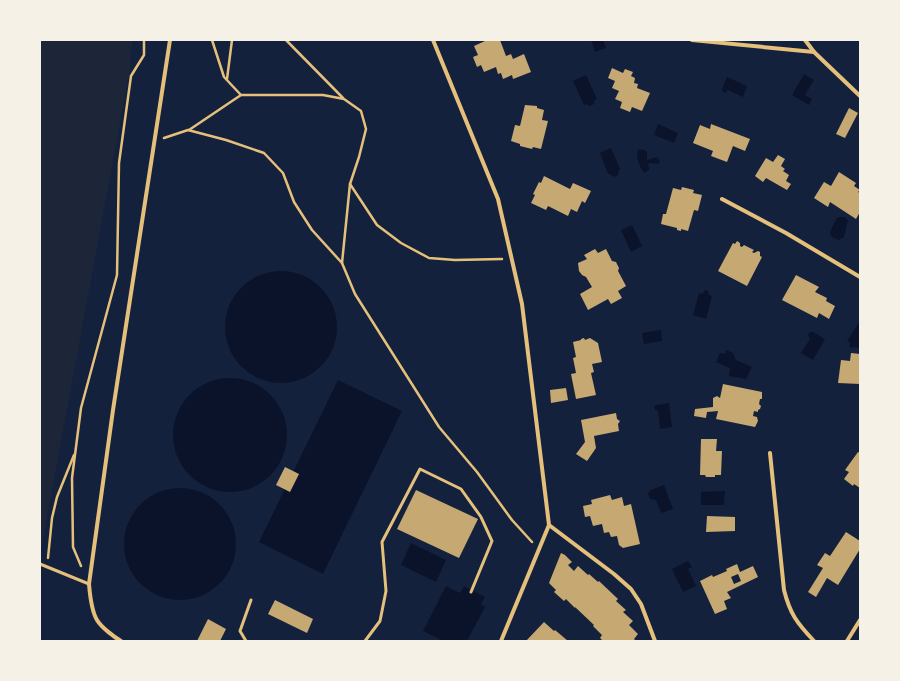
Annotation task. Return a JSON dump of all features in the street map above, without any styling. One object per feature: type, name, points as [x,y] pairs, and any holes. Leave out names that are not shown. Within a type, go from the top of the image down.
[{"type":"street","points":[[121,641],[114,637],[97,621],[90,599],[89,584],[113,410],[170,40]]},
{"type":"street","points":[[433,40],[498,199],[522,304],[549,525],[501,641]]},
{"type":"street","points":[[692,40],[814,52]]},
{"type":"street","points":[[805,40],[814,52],[860,96]]},
{"type":"street","points":[[722,198],[786,233],[860,277]]},
{"type":"street","points":[[770,452],[784,590],[788,606],[798,623],[814,641]]},
{"type":"street","points":[[549,525],[614,574],[631,589],[640,604],[655,641]]},
{"type":"street","points":[[849,640],[860,620]]},
{"type":"lane","points":[[364,641],[380,621],[386,591],[382,542],[420,469],[461,490],[481,517],[492,541],[471,592]]},
{"type":"lane","points":[[40,564],[89,584]]},
{"type":"lane","points":[[246,641],[240,631],[251,600]]},
{"type":"path","points":[[89,584],[73,547],[72,478],[81,408],[117,275],[119,163],[131,76],[144,55],[144,40]]},
{"type":"path","points":[[212,40],[224,77],[241,95]]},
{"type":"path","points":[[227,80],[232,40]]},
{"type":"path","points":[[286,40],[344,99],[361,111],[366,130],[350,184],[342,263]]},
{"type":"path","points":[[154,142],[188,130],[241,95],[323,95],[344,99]]},
{"type":"path","points":[[188,130],[226,140],[264,154],[283,173],[294,202],[312,230],[342,263],[355,294],[439,427],[477,472],[512,520],[539,550]]},
{"type":"path","points":[[350,184],[377,225],[401,243],[429,258],[455,260],[511,258]]},
{"type":"path","points":[[48,567],[52,518],[57,497],[76,451]]},
{"type":"shaded area","points":[[40,40],[132,40],[130,69],[40,555]]},
{"type":"shaded area","points":[[591,40],[603,40],[606,48],[595,52]]},
{"type":"shaded area","points":[[804,74],[814,80],[805,95],[812,99],[809,105],[792,95]]},
{"type":"shaded area","points":[[586,75],[597,99],[595,100],[594,104],[590,106],[586,104],[584,105],[573,81]]},
{"type":"shaded area","points":[[727,77],[747,86],[743,97],[728,90],[725,93],[722,91]]},
{"type":"shaded area","points":[[658,124],[678,133],[674,143],[654,135]]},
{"type":"shaded area","points":[[611,148],[620,169],[618,175],[614,177],[608,174],[600,153]]},
{"type":"shaded area","points":[[639,149],[647,152],[647,160],[657,157],[660,161],[658,164],[649,163],[648,166],[650,169],[644,173],[637,158]]},
{"type":"shaded area","points":[[838,217],[845,217],[848,221],[844,237],[839,240],[832,237],[830,233]]},
{"type":"shaded area","points":[[632,225],[642,246],[631,252],[621,230]]},
{"type":"shaded area","points":[[281,271],[303,275],[321,287],[333,305],[337,327],[333,349],[321,367],[303,379],[281,383],[259,379],[241,367],[229,349],[225,327],[229,305],[241,287],[259,275]]},
{"type":"shaded area","points":[[705,290],[712,296],[706,319],[693,315],[699,293],[702,294]]},
{"type":"shaded area","points":[[860,321],[860,346],[859,348],[852,348],[849,346],[850,342],[847,341]]},
{"type":"shaded area","points":[[661,330],[662,341],[644,344],[642,333]]},
{"type":"shaded area","points":[[810,332],[813,332],[825,339],[813,360],[801,353],[810,339],[808,335]]},
{"type":"shaded area","points":[[726,350],[733,353],[736,360],[752,367],[746,379],[729,376],[730,368],[716,362],[720,353],[725,354]]},
{"type":"shaded area","points":[[230,378],[252,383],[270,395],[282,413],[287,435],[282,457],[270,475],[252,487],[230,492],[208,487],[190,475],[178,457],[173,435],[178,413],[190,395],[208,383]]},
{"type":"shaded area","points":[[338,380],[402,411],[323,574],[259,542]]},
{"type":"shaded area","points":[[669,403],[672,427],[660,429],[658,411],[655,410],[654,407],[656,405]]},
{"type":"shaded area","points":[[664,485],[673,509],[661,513],[656,500],[650,499],[648,494],[651,490]]},
{"type":"shaded area","points":[[180,488],[202,492],[220,504],[232,522],[236,544],[232,566],[220,584],[202,596],[180,600],[158,596],[140,584],[128,566],[124,544],[128,522],[140,504],[158,492]]},
{"type":"shaded area","points":[[725,491],[724,505],[701,505],[701,492]]},
{"type":"shaded area","points":[[411,543],[446,560],[436,582],[401,565]]},
{"type":"shaded area","points":[[688,561],[692,567],[688,569],[696,586],[683,592],[672,569]]},
{"type":"shaded area","points":[[446,586],[460,593],[464,586],[485,597],[481,604],[485,607],[467,641],[443,641],[423,631]]},
{"type":"building","points":[[484,40],[500,40],[506,56],[511,54],[513,59],[524,54],[531,72],[513,79],[512,75],[503,79],[501,73],[498,74],[496,67],[484,72],[481,65],[477,67],[473,57],[478,55],[474,46],[485,41]]},
{"type":"building","points":[[612,68],[623,73],[625,69],[633,72],[631,76],[635,78],[634,83],[638,84],[637,88],[650,93],[642,111],[632,107],[630,112],[620,108],[622,102],[615,99],[619,91],[612,88],[615,81],[608,78]]},
{"type":"building","points":[[525,105],[537,106],[537,108],[544,110],[542,120],[548,121],[541,149],[533,147],[532,149],[520,146],[520,144],[511,141],[515,125],[520,126]]},
{"type":"building","points":[[849,108],[858,113],[845,138],[836,134]]},
{"type":"building","points":[[711,124],[750,139],[745,151],[733,146],[727,162],[711,156],[713,151],[693,143],[700,125],[710,129]]},
{"type":"building","points":[[778,155],[785,159],[781,166],[785,169],[783,171],[789,175],[786,181],[791,184],[787,190],[766,178],[763,182],[755,176],[766,158],[773,162]]},
{"type":"building","points":[[839,172],[856,183],[854,186],[860,190],[858,192],[860,193],[860,212],[856,219],[830,202],[828,207],[814,198],[824,182],[831,186]]},
{"type":"building","points":[[544,176],[570,189],[573,183],[591,191],[585,203],[582,201],[577,212],[571,209],[568,216],[548,206],[546,210],[531,203],[535,195],[533,194]]},
{"type":"building","points":[[682,187],[694,190],[693,193],[702,195],[698,211],[694,210],[688,231],[681,229],[681,231],[677,230],[677,228],[661,224],[663,214],[666,214],[673,188],[681,190]]},
{"type":"building","points":[[737,241],[740,243],[740,246],[742,247],[744,245],[754,250],[752,252],[754,253],[758,251],[760,252],[760,256],[762,257],[747,286],[718,271],[733,243],[735,244]]},
{"type":"building","points":[[595,249],[598,253],[606,249],[612,261],[616,262],[619,268],[618,271],[626,286],[618,291],[622,298],[611,304],[608,299],[588,310],[580,294],[592,287],[586,277],[579,271],[578,263],[587,259],[584,255]]},
{"type":"building","points":[[796,275],[819,287],[815,292],[827,298],[826,301],[835,306],[829,319],[819,313],[817,318],[782,300]]},
{"type":"building","points":[[584,338],[585,340],[590,338],[598,343],[602,362],[592,364],[594,372],[591,373],[596,395],[576,399],[571,374],[576,373],[573,358],[576,357],[573,342]]},
{"type":"building","points":[[851,353],[860,354],[860,384],[838,383],[841,360],[850,361]]},
{"type":"building","points":[[723,384],[762,392],[762,399],[760,399],[759,404],[761,406],[760,409],[758,412],[754,411],[753,416],[757,417],[758,421],[755,427],[716,419],[718,411],[707,412],[706,418],[694,416],[695,409],[713,407],[713,398],[717,396],[720,398]]},
{"type":"building","points":[[566,388],[568,400],[551,403],[550,390]]},
{"type":"building","points":[[616,413],[617,419],[620,421],[618,424],[619,431],[594,436],[596,448],[587,461],[576,454],[585,442],[581,420]]},
{"type":"building","points":[[701,439],[717,439],[716,451],[722,451],[721,475],[706,477],[705,475],[700,475]]},
{"type":"building","points":[[858,452],[860,453],[860,488],[854,484],[853,486],[844,479],[849,472],[845,470]]},
{"type":"building","points":[[285,467],[299,474],[290,492],[276,485]]},
{"type":"building","points":[[416,490],[478,519],[459,558],[397,529]]},
{"type":"building","points":[[610,495],[612,500],[622,497],[624,506],[631,504],[640,544],[623,548],[619,545],[617,536],[611,537],[609,532],[604,533],[602,524],[593,526],[590,516],[585,517],[583,506],[592,504],[591,500]]},
{"type":"building","points":[[707,516],[735,517],[735,531],[706,532]]},
{"type":"building","points":[[846,532],[860,541],[860,549],[838,585],[827,578],[816,597],[808,592],[823,568],[817,565],[825,553],[830,556]]},
{"type":"building","points":[[561,553],[572,562],[568,565],[574,571],[578,566],[588,575],[589,574],[598,582],[599,581],[618,599],[616,601],[626,610],[623,612],[633,621],[629,625],[638,634],[634,639],[636,641],[603,641],[600,638],[602,635],[593,626],[594,625],[566,599],[564,601],[554,592],[556,590],[549,583]]},
{"type":"building","points":[[737,564],[740,572],[753,566],[758,577],[727,592],[731,598],[724,601],[727,609],[715,614],[700,581],[712,575],[713,577],[727,571],[726,569]],"holes":[[[738,574],[741,581],[734,584],[731,577]]]},
{"type":"building","points":[[275,600],[313,619],[307,633],[268,614]]},
{"type":"building","points":[[208,619],[226,629],[220,641],[197,641]]},
{"type":"building","points":[[544,622],[554,631],[555,630],[568,641],[526,641]]}]
